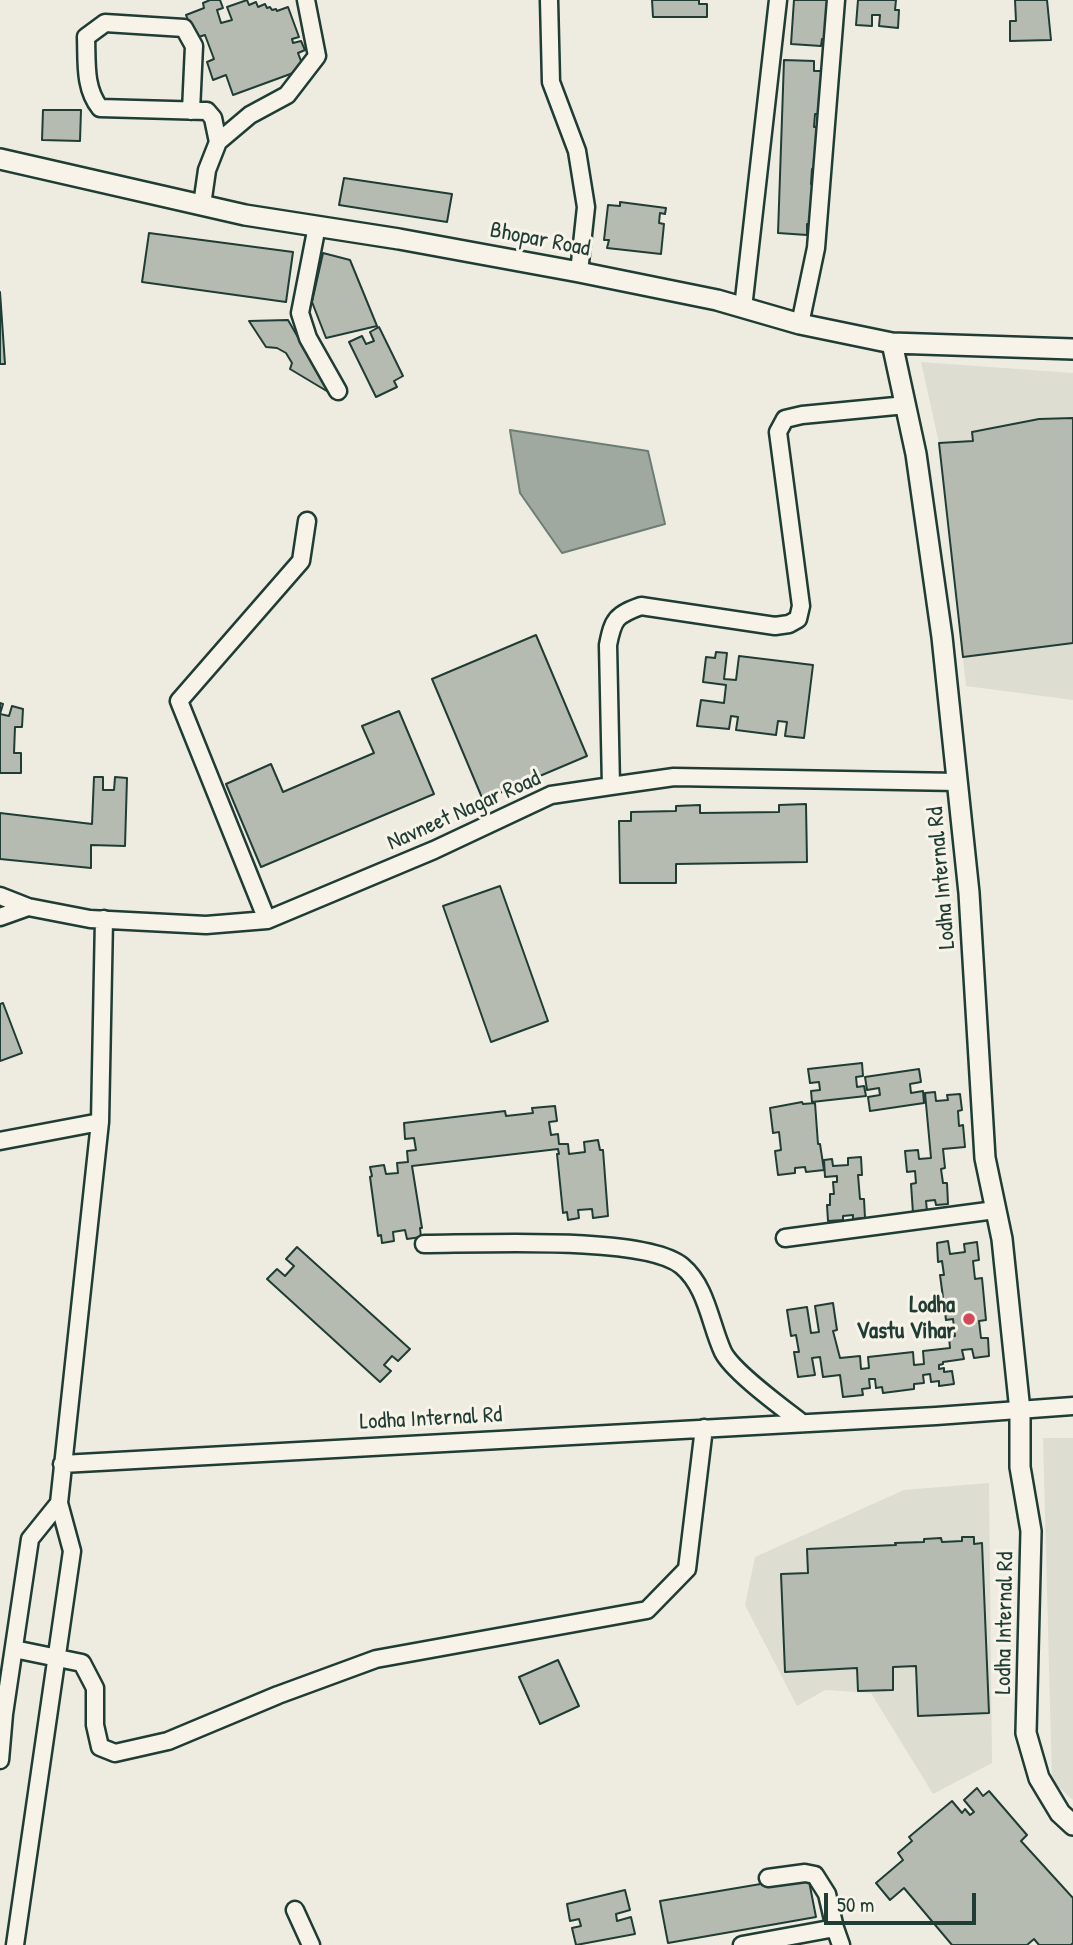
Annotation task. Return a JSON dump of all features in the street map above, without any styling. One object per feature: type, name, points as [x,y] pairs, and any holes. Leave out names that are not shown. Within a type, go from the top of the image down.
[{"type":"street","points":[[202,205],[207,170],[218,142],[250,116],[287,95],[317,56],[306,0]]},
{"type":"street","points":[[549,0],[551,82],[577,151],[586,207],[579,272]]},
{"type":"street","points":[[743,308],[778,0]]},
{"type":"street","points":[[800,324],[816,248],[836,0]]},
{"type":"street","points":[[191,111],[194,46],[184,28],[105,23],[86,37],[88,84],[91,97],[100,108],[191,111],[207,111],[213,118],[218,142]]},
{"type":"street","name":"Bhopar Road","points":[[0,159],[245,215],[579,272],[717,300],[800,324],[892,343],[1073,349]]},
{"type":"street","points":[[317,226],[300,313],[308,338],[338,391]]},
{"type":"street","name":"Lodha Internal Rd","points":[[892,343],[916,454],[942,637],[969,893],[985,1158],[1002,1239],[1020,1411],[1020,1467],[1031,1531],[1026,1733],[1039,1779],[1059,1813],[1073,1825]]},
{"type":"street","points":[[611,786],[608,645],[611,627],[620,614],[641,606],[775,626],[789,624],[798,619],[801,606],[778,432],[785,419],[802,415],[906,405]]},
{"type":"street","points":[[267,920],[179,701],[301,561],[307,521]]},
{"type":"street","name":"Navneet Nagar Road","points":[[0,917],[28,907],[104,919],[206,925],[267,920],[434,850],[551,795],[674,777],[958,782]]},
{"type":"street","points":[[0,896],[28,907]]},
{"type":"street","points":[[15,1945],[72,1551],[60,1503],[100,1122],[104,919]]},
{"type":"street","points":[[0,1142],[100,1122]]},
{"type":"street","points":[[785,1238],[995,1210]]},
{"type":"street","points":[[424,1244],[593,1244],[648,1251],[682,1265],[701,1289],[724,1354],[764,1394],[802,1423]]},
{"type":"street","points":[[1020,1411],[1073,1406]]},
{"type":"street","name":"Lodha Internal Rd","points":[[62,1464],[1020,1411]]},
{"type":"street","points":[[13,1649],[82,1663],[95,1688],[95,1725],[100,1747],[115,1753],[168,1741],[278,1695],[376,1659],[647,1610],[687,1569],[704,1428]]},
{"type":"street","points":[[0,1760],[30,1539],[60,1503]]},
{"type":"street","points":[[768,1878],[805,1873],[816,1875],[827,1894],[841,1945]]},
{"type":"street","points":[[295,1910],[311,1945]]},
{"type":"street","points":[[742,1945],[835,1928]]},
{"type":"shaded area","points":[[921,362],[1073,373],[1073,700],[966,686],[939,443]]},
{"type":"shaded area","points":[[510,430],[648,451],[665,524],[562,553],[520,493]]},
{"type":"shaded area","points":[[1043,1438],[1073,1438],[1073,1800],[1052,1781]]},
{"type":"shaded area","points":[[989,1483],[992,1763],[933,1794],[871,1693],[825,1690],[797,1706],[745,1605],[755,1557],[904,1490]]},
{"type":"building","points":[[220,0],[223,8],[217,10],[221,23],[232,20],[227,7],[247,0],[249,5],[256,2],[258,7],[265,4],[267,8],[277,11],[288,7],[299,37],[292,39],[293,43],[301,41],[305,50],[298,53],[304,69],[233,95],[226,75],[213,80],[207,62],[214,59],[205,35],[195,38],[186,15],[204,8],[203,3]]},
{"type":"building","points":[[652,0],[699,0],[699,4],[707,4],[707,17],[653,17]]},
{"type":"building","points":[[794,0],[829,0],[826,39],[822,39],[821,46],[791,44]]},
{"type":"building","points":[[858,0],[896,0],[895,10],[899,10],[898,28],[879,26],[880,15],[872,15],[872,26],[856,25]]},
{"type":"building","points":[[1015,0],[1047,0],[1051,40],[1010,41],[1010,21],[1016,21]]},
{"type":"building","points":[[784,60],[814,61],[814,71],[822,71],[820,114],[815,114],[814,127],[818,127],[816,169],[812,169],[811,184],[816,184],[813,225],[807,224],[807,235],[778,233]]},
{"type":"building","points":[[43,110],[81,110],[80,141],[42,140]]},
{"type":"building","points":[[344,178],[452,194],[447,222],[339,205]]},
{"type":"building","points":[[620,202],[666,208],[665,214],[660,213],[659,223],[664,224],[661,254],[607,248],[609,240],[604,240],[608,205],[620,206]]},
{"type":"building","points":[[149,233],[293,252],[286,302],[142,282]]},
{"type":"building","points":[[323,253],[350,260],[377,326],[326,338],[312,302]]},
{"type":"building","points":[[0,292],[5,364],[0,364]]},
{"type":"building","points":[[288,320],[330,393],[290,369],[292,363],[286,353],[277,348],[266,347],[249,321]]},
{"type":"building","points":[[379,327],[403,376],[394,381],[397,387],[376,397],[349,342],[362,336],[366,344],[374,341],[370,332]]},
{"type":"building","points":[[1073,418],[1073,643],[963,657],[939,443],[973,441],[972,432],[1039,419]]},
{"type":"building","points":[[536,635],[587,756],[483,800],[432,679]]},
{"type":"building","points":[[716,652],[727,653],[724,679],[736,680],[739,656],[813,665],[804,738],[785,736],[787,722],[778,721],[776,735],[736,730],[738,717],[731,716],[729,729],[697,726],[701,700],[724,703],[726,685],[703,682],[706,657],[715,658]]},
{"type":"building","points":[[12,706],[23,709],[22,727],[15,727],[14,753],[21,753],[21,773],[0,773],[0,714],[9,716]]},
{"type":"building","points":[[399,711],[434,794],[261,867],[226,784],[271,764],[283,792],[374,753],[362,726]]},
{"type":"building","points":[[94,777],[103,777],[103,790],[114,790],[115,777],[127,778],[125,846],[91,845],[91,868],[0,859],[0,813],[92,824]]},
{"type":"building","points":[[806,804],[807,862],[676,864],[676,883],[620,883],[619,821],[631,821],[631,812],[676,811],[676,806],[700,805],[700,813],[779,812],[779,805]]},
{"type":"building","points":[[500,886],[548,1021],[491,1042],[443,906]]},
{"type":"building","points":[[3,1003],[22,1053],[0,1061],[0,1004]]},
{"type":"building","points":[[862,1063],[863,1076],[856,1077],[857,1087],[864,1086],[866,1096],[812,1102],[811,1091],[820,1090],[819,1082],[810,1083],[808,1069]]},
{"type":"building","points":[[919,1069],[921,1082],[910,1084],[911,1093],[923,1091],[924,1103],[870,1111],[868,1097],[880,1095],[879,1088],[867,1090],[865,1077]]},
{"type":"building","points":[[935,1092],[936,1101],[948,1100],[947,1095],[960,1094],[962,1110],[958,1111],[959,1126],[963,1125],[965,1147],[943,1149],[945,1168],[941,1169],[943,1183],[947,1183],[948,1204],[936,1205],[935,1200],[926,1201],[927,1211],[913,1213],[911,1184],[916,1183],[915,1171],[907,1172],[905,1151],[918,1150],[919,1159],[931,1158],[925,1093]]},
{"type":"building","points":[[802,1102],[815,1103],[818,1144],[824,1170],[806,1172],[805,1167],[795,1168],[795,1173],[778,1175],[775,1151],[781,1150],[779,1132],[773,1133],[770,1108]]},
{"type":"building","points":[[555,1106],[557,1121],[549,1122],[551,1135],[558,1134],[559,1144],[568,1144],[569,1154],[585,1152],[584,1142],[598,1140],[600,1150],[603,1150],[608,1216],[593,1218],[592,1209],[578,1210],[579,1218],[568,1220],[567,1212],[563,1213],[558,1149],[412,1166],[422,1228],[421,1237],[407,1239],[405,1230],[393,1232],[394,1241],[382,1243],[381,1235],[378,1236],[370,1167],[384,1165],[386,1174],[398,1173],[397,1163],[408,1162],[407,1151],[416,1150],[414,1138],[405,1139],[404,1123],[505,1111],[506,1116],[533,1113],[532,1108]]},
{"type":"building","points":[[861,1157],[862,1175],[858,1175],[865,1218],[853,1219],[853,1215],[843,1216],[843,1220],[828,1221],[827,1205],[830,1205],[830,1194],[834,1194],[833,1182],[837,1182],[837,1176],[825,1177],[824,1160],[832,1159],[833,1166],[848,1165],[848,1158]]},
{"type":"building","name":"Lodha Vastu Vihar","points":[[948,1241],[950,1254],[965,1252],[964,1244],[977,1242],[979,1260],[973,1261],[975,1279],[982,1278],[986,1320],[979,1321],[981,1338],[988,1338],[989,1356],[974,1358],[972,1349],[962,1350],[964,1359],[939,1365],[939,1369],[944,1368],[944,1372],[952,1371],[954,1384],[939,1386],[939,1381],[931,1382],[930,1374],[923,1375],[924,1383],[914,1384],[914,1389],[883,1393],[882,1387],[876,1388],[875,1379],[869,1379],[870,1388],[862,1389],[863,1395],[843,1397],[840,1375],[823,1377],[820,1357],[812,1358],[815,1375],[798,1377],[794,1352],[799,1352],[796,1335],[791,1336],[787,1310],[807,1307],[811,1333],[819,1332],[815,1306],[833,1303],[837,1330],[833,1331],[840,1358],[860,1356],[861,1369],[869,1368],[868,1357],[913,1352],[914,1365],[924,1364],[923,1351],[950,1348],[949,1337],[955,1336],[953,1319],[946,1320],[940,1275],[944,1275],[942,1261],[938,1262],[937,1243]]},
{"type":"building","points":[[297,1247],[410,1349],[398,1361],[392,1356],[384,1365],[391,1371],[380,1382],[267,1279],[277,1269],[285,1276],[294,1266],[286,1259]]},
{"type":"building","points":[[962,1537],[974,1537],[974,1544],[982,1543],[989,1713],[918,1716],[916,1666],[893,1667],[893,1690],[858,1691],[857,1668],[785,1672],[781,1574],[808,1573],[807,1549],[896,1545],[895,1543],[924,1542],[924,1539],[941,1538],[942,1542],[962,1541]]},
{"type":"building","points":[[558,1660],[579,1706],[540,1724],[519,1677]]},
{"type":"building","points":[[977,1788],[983,1796],[989,1791],[1027,1835],[1021,1841],[1073,1898],[1071,1945],[1039,1945],[1034,1939],[1027,1945],[952,1945],[904,1888],[890,1900],[876,1883],[903,1860],[898,1853],[912,1841],[909,1837],[952,1801],[962,1813],[965,1809],[970,1815],[974,1812],[964,1800]]},
{"type":"building","points":[[808,1876],[816,1917],[668,1943],[660,1901]]},
{"type":"building","points":[[625,1890],[630,1910],[616,1914],[617,1921],[631,1917],[635,1934],[576,1945],[572,1928],[581,1926],[579,1919],[570,1921],[567,1904]]},
{"type":"place","name":"Lodha Vastu Vihar","points":[[969,1319]]}]
